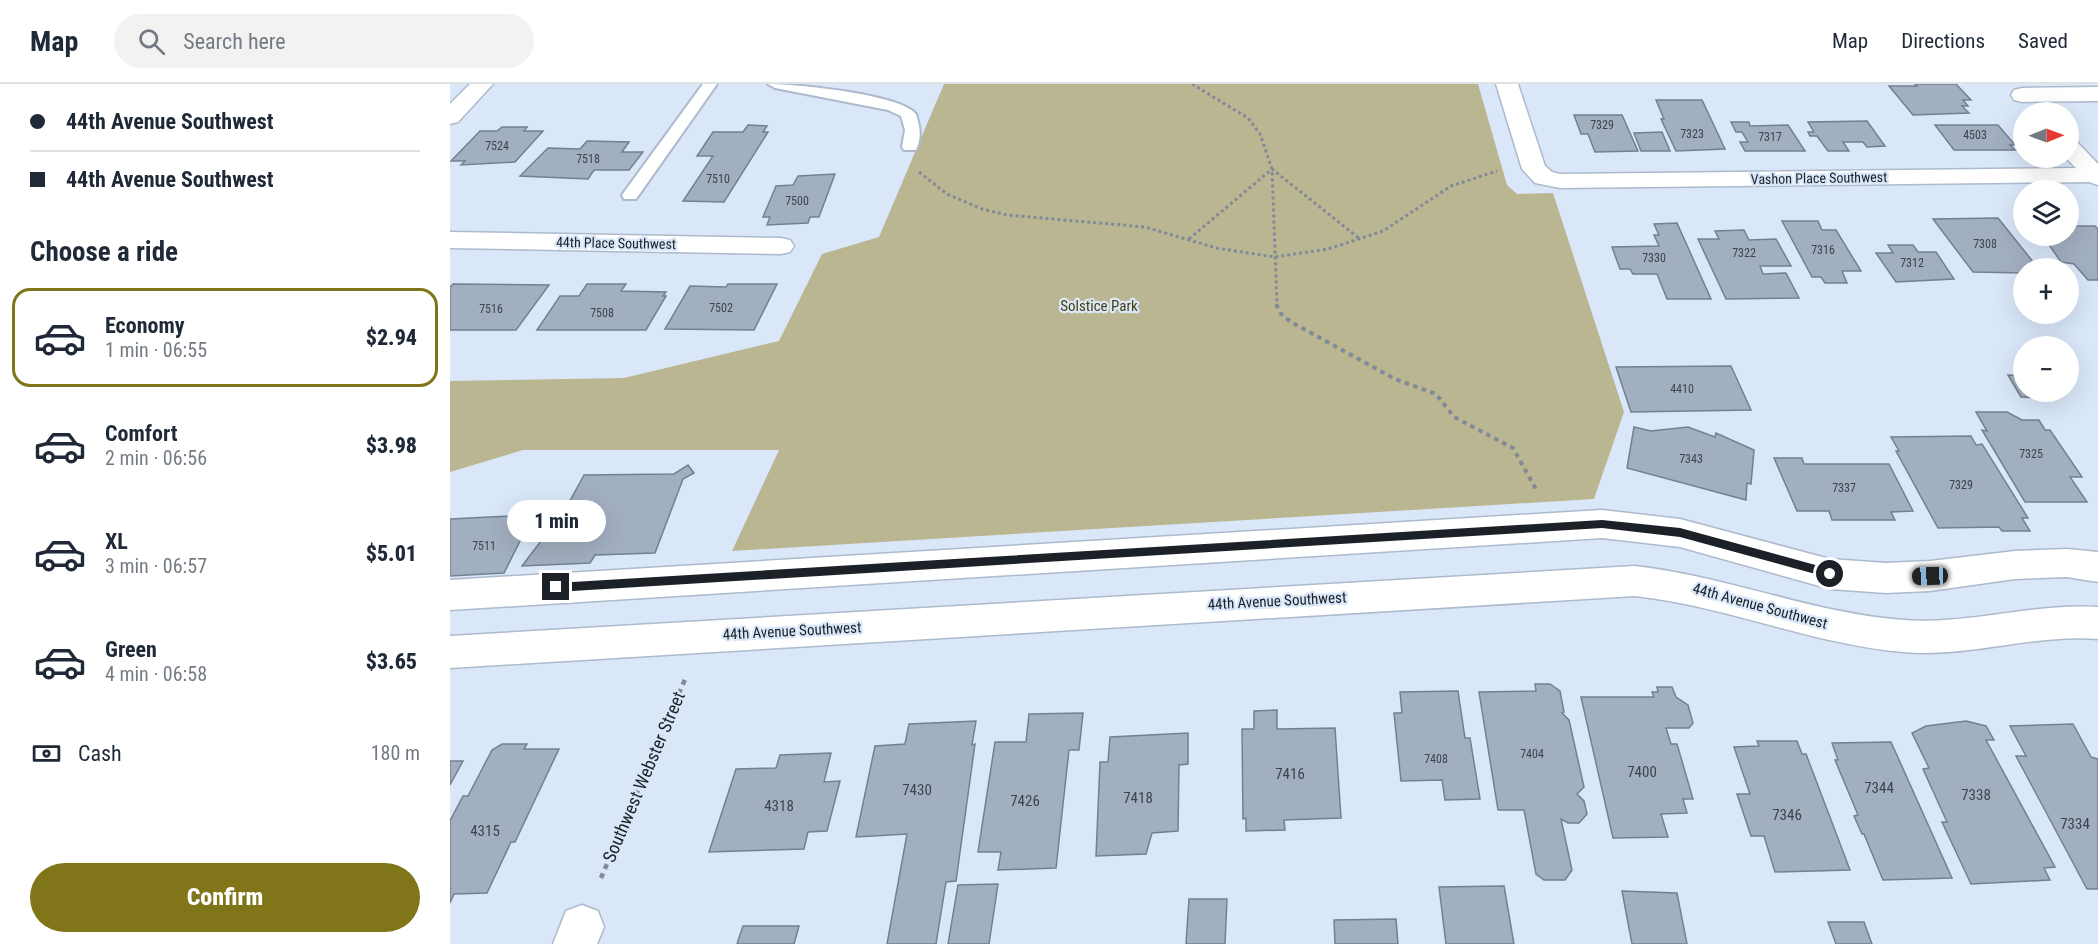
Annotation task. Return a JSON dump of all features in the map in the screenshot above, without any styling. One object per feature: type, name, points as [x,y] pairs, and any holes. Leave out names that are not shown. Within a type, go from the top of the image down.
[{"type":"street","points":[[450,117],[482,84]]},
{"type":"street","name":"Vashon Place Southwest","points":[[1507,84],[1534,169],[1544,178],[1569,181],[2097,176]]},
{"type":"street","points":[[2017,89],[2098,94]]},
{"type":"street","points":[[2017,89],[2029,102]]},
{"type":"street","points":[[2079,157],[2097,176]]},
{"type":"street","name":"44th Place Southwest","points":[[450,240],[781,246]]},
{"type":"street","points":[[450,595],[1602,524],[1680,532],[1830,574],[1886,578],[2067,563],[2098,567]]},
{"type":"street","name":"44th Avenue Southwest","points":[[450,652],[1635,581],[1674,584],[1855,631],[1906,637],[1969,634],[2022,625],[2098,622]]},
{"type":"lane","points":[[630,195],[710,84]]},
{"type":"lane","points":[[775,84],[892,106],[908,114],[913,130],[910,147]]},
{"type":"path","points":[[1192,84],[1255,124],[1264,154],[1272,169],[1360,239]]},
{"type":"path","points":[[910,147],[915,168],[927,181],[947,194],[982,209],[1041,220],[1145,227],[1216,248],[1275,257],[1328,249],[1383,231],[1451,186],[1502,170]]},
{"type":"path","points":[[1189,239],[1272,169]]},
{"type":"path","points":[[1272,169],[1275,303],[1281,315],[1395,379],[1436,394],[1454,417],[1513,448],[1533,483]]},
{"type":"path","name":"Southwest Webster Street","points":[[601,878],[686,676]]},
{"type":"green space","name":"Solstice Park","points":[[944,84],[1478,84],[1507,185],[1517,194],[1553,193],[1624,412],[1594,499],[732,551],[779,450],[523,450],[450,472],[450,381],[624,378],[779,341],[822,254],[879,237]]},
{"type":"building","points":[[1915,84],[1956,84],[1971,100],[1963,100],[1968,106],[1962,106],[1969,113],[1913,115],[1889,86],[1917,86]]},
{"type":"building","points":[[1656,100],[1702,100],[1725,149],[1676,151],[1661,119],[1664,119]]},
{"type":"building","points":[[1574,115],[1622,115],[1638,151],[1595,152],[1588,134],[1581,134]]},
{"type":"building","points":[[1867,121],[1885,146],[1867,147],[1863,142],[1843,142],[1849,151],[1828,151],[1817,136],[1810,136],[1808,132],[1814,132],[1808,122]]},
{"type":"building","points":[[1731,122],[1749,122],[1750,126],[1788,125],[1805,151],[1745,151],[1740,142],[1748,142],[1742,132],[1736,132]]},
{"type":"building","points":[[748,125],[767,126],[763,132],[768,132],[724,202],[683,201],[713,156],[697,156],[713,132],[743,132]]},
{"type":"building","points":[[1935,125],[1998,125],[2013,143],[2013,145],[2010,145],[2013,150],[1954,150]]},
{"type":"building","points":[[502,127],[527,127],[524,131],[543,131],[515,162],[461,165],[465,161],[451,161],[480,131],[497,131]]},
{"type":"building","points":[[1662,132],[1670,151],[1641,151],[1634,133]]},
{"type":"building","points":[[587,141],[629,142],[622,152],[643,152],[629,170],[594,170],[588,179],[520,176],[548,148],[580,149]]},
{"type":"building","points":[[835,174],[819,217],[810,217],[808,223],[767,225],[770,217],[763,217],[776,186],[793,185],[798,176]]},
{"type":"building","points":[[1998,218],[2013,237],[2013,246],[2020,246],[2030,258],[2013,258],[2013,273],[1973,272],[1933,219]]},
{"type":"building","points":[[1782,221],[1818,221],[1822,230],[1836,230],[1861,271],[1842,271],[1847,283],[1825,283],[1821,277],[1812,277]]},
{"type":"building","points":[[1677,223],[1711,299],[1667,299],[1657,274],[1633,274],[1630,269],[1620,269],[1612,247],[1659,246],[1654,235],[1659,235],[1654,224]]},
{"type":"building","points":[[2079,226],[2095,226],[2098,229],[2098,280],[2088,280],[2079,270],[2079,258],[2058,258],[2050,246],[2079,246]]},
{"type":"building","points":[[1744,230],[1749,240],[1776,239],[1791,266],[1760,266],[1763,274],[1786,273],[1799,298],[1726,299],[1698,239],[1719,239],[1715,231]]},
{"type":"building","points":[[1888,245],[1913,245],[1918,252],[1936,252],[1954,279],[1896,282],[1876,253],[1893,253]]},
{"type":"building","points":[[453,284],[549,285],[516,330],[450,330],[450,287]]},
{"type":"building","points":[[587,284],[626,284],[621,291],[666,292],[663,296],[666,296],[646,330],[537,330],[560,296],[579,296]]},
{"type":"building","points":[[728,284],[777,284],[754,330],[665,329],[690,286],[726,287]]},
{"type":"building","points":[[1731,366],[1751,410],[1631,412],[1616,367]]},
{"type":"building","points":[[1976,412],[2007,412],[2022,420],[2039,420],[2045,430],[2050,430],[2082,477],[2070,477],[2087,502],[2025,502],[1982,430],[1987,431]]},
{"type":"building","points":[[1634,427],[1651,431],[1688,427],[1715,437],[1716,433],[1754,450],[1751,484],[1747,483],[1746,500],[1627,468]]},
{"type":"building","points":[[1971,436],[1976,445],[1982,444],[2028,518],[2022,518],[2030,531],[2002,531],[1999,527],[1938,528],[1896,451],[1899,451],[1891,437]]},
{"type":"building","points":[[1774,458],[1802,458],[1804,464],[1889,464],[1913,511],[1891,512],[1895,520],[1832,520],[1829,511],[1797,511]]},
{"type":"building","points":[[688,465],[694,473],[683,479],[655,553],[595,555],[590,563],[522,566],[566,508],[584,475],[674,474]]},
{"type":"building","points":[[533,515],[504,573],[450,576],[450,519]]},
{"type":"building","points":[[1535,684],[1550,684],[1560,691],[1564,712],[1562,713],[1569,720],[1584,787],[1577,794],[1584,801],[1587,814],[1579,823],[1568,823],[1561,819],[1572,870],[1565,880],[1544,880],[1536,874],[1524,810],[1498,810],[1479,692],[1536,691]]},
{"type":"building","points":[[1657,687],[1672,687],[1676,697],[1688,705],[1693,723],[1689,728],[1666,728],[1671,744],[1677,744],[1693,799],[1683,799],[1687,813],[1661,814],[1668,837],[1613,838],[1581,697],[1654,697],[1652,692],[1658,692]]},
{"type":"building","points":[[1458,691],[1465,738],[1470,738],[1480,799],[1445,800],[1442,780],[1401,781],[1394,713],[1402,713],[1400,692]]},
{"type":"building","points":[[1277,710],[1277,729],[1335,728],[1341,818],[1284,820],[1285,830],[1246,831],[1246,818],[1243,819],[1242,729],[1254,729],[1254,711]]},
{"type":"building","points":[[1083,713],[1079,750],[1069,750],[1056,868],[998,870],[1001,852],[978,852],[995,742],[1026,742],[1029,714]]},
{"type":"building","points":[[976,721],[972,745],[975,744],[956,881],[946,882],[936,944],[887,944],[907,834],[856,837],[875,746],[905,744],[909,724]]},
{"type":"building","points":[[1966,721],[1986,726],[1994,740],[1986,740],[2055,867],[2044,868],[2050,880],[1971,884],[1942,822],[1947,822],[1923,769],[1929,768],[1912,733],[1926,726]]},
{"type":"building","points":[[2073,724],[2091,757],[2098,759],[2098,889],[2087,889],[2016,756],[2026,756],[2010,726]]},
{"type":"building","points":[[1188,733],[1188,764],[1179,765],[1178,831],[1152,833],[1146,854],[1096,856],[1100,762],[1108,762],[1110,737]]},
{"type":"building","points":[[1757,741],[1797,741],[1802,754],[1806,754],[1850,870],[1775,872],[1764,836],[1751,836],[1737,794],[1750,794],[1734,747],[1759,746]]},
{"type":"building","points":[[1891,742],[1952,878],[1883,880],[1864,834],[1862,834],[1854,816],[1858,815],[1835,760],[1838,760],[1832,743]]},
{"type":"building","points":[[502,744],[527,744],[524,749],[559,749],[515,842],[511,842],[487,893],[454,894],[450,903],[450,821],[463,796],[468,796],[492,750]]},
{"type":"building","points":[[831,753],[824,782],[840,781],[827,831],[808,832],[804,849],[709,852],[736,769],[776,768],[780,755]]},
{"type":"building","points":[[450,761],[463,761],[450,785]]},
{"type":"building","points":[[998,884],[989,944],[948,944],[958,885]]},
{"type":"building","points":[[1504,886],[1514,944],[1446,944],[1439,887]]},
{"type":"building","points":[[1622,891],[1677,893],[1687,944],[1632,944]]},
{"type":"building","points":[[1189,899],[1227,899],[1225,944],[1186,944]]},
{"type":"building","points":[[1396,919],[1398,944],[1335,944],[1334,920]]},
{"type":"building","points":[[1828,922],[1864,922],[1872,944],[1836,944]]},
{"type":"building","points":[[743,926],[799,926],[794,944],[737,944]]},
{"type":"route","points":[[556,587],[847,571],[1548,525],[1602,524],[1642,526],[1680,532],[1830,574]]}]
